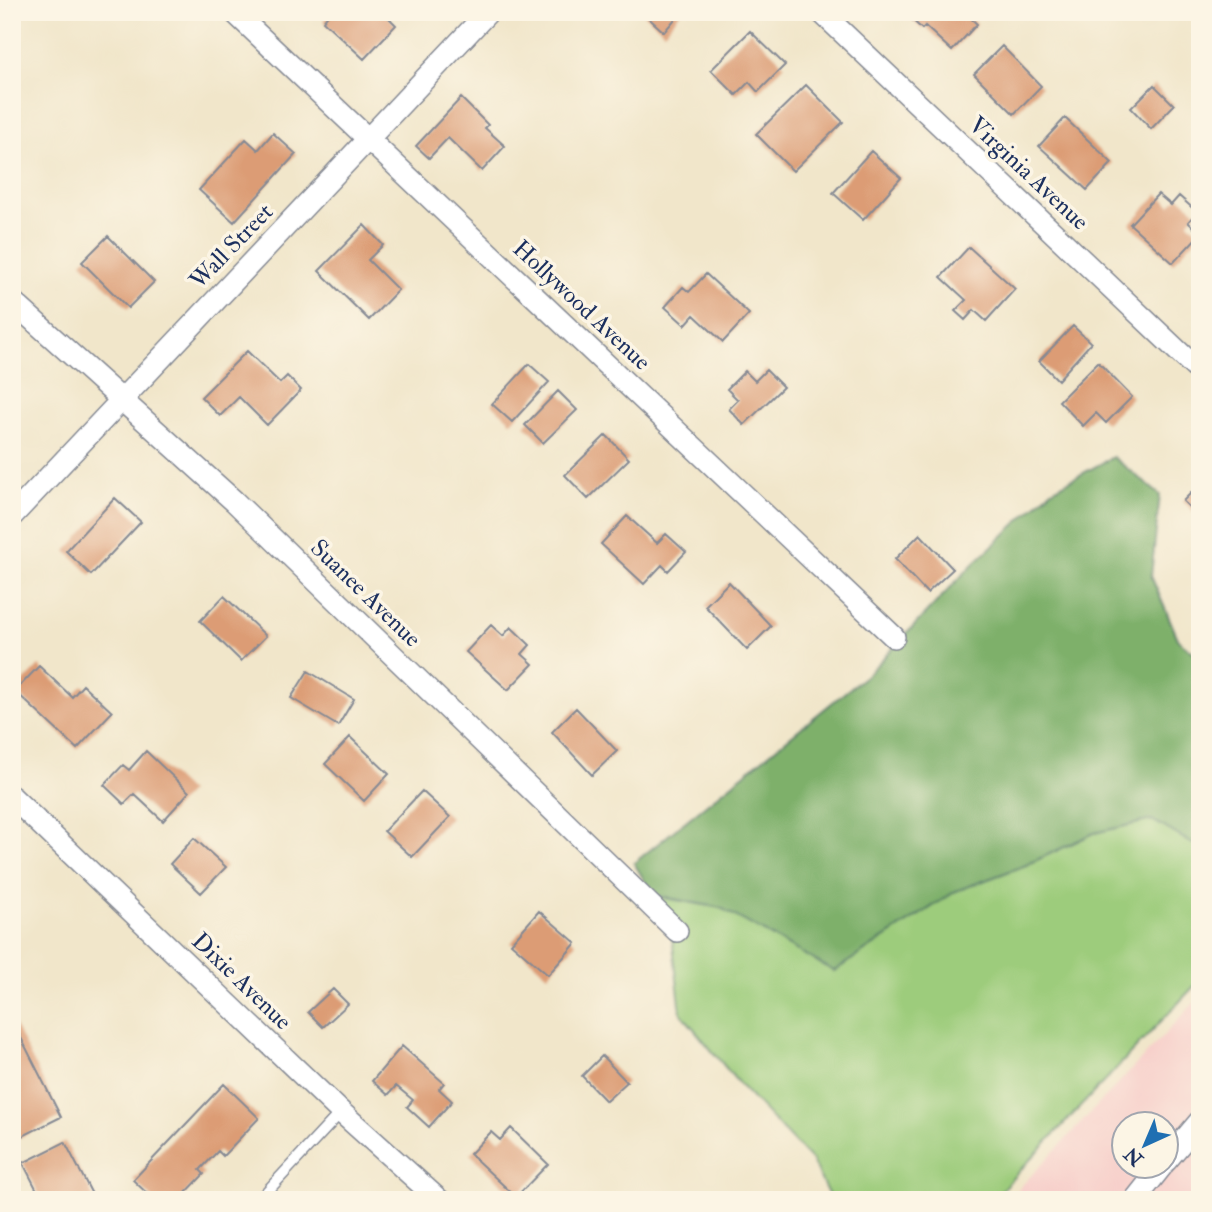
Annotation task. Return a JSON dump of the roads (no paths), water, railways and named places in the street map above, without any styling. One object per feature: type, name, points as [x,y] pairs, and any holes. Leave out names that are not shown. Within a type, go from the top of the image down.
[{"type":"street","name":"Hollywood Avenue","points":[[234,12],[894,636]]},
{"type":"street","name":"Wall Street","points":[[12,516],[488,12]]},
{"type":"street","name":"Virginia Avenue","points":[[821,12],[1200,372]]},
{"type":"street","name":"Suanee Avenue","points":[[12,301],[234,501],[677,931]]},
{"type":"street","name":"Dixie Avenue","points":[[12,797],[341,1112],[439,1200]]},
{"type":"street","points":[[1180,1145],[1200,1121]]},
{"type":"street","points":[[1135,1200],[1151,1180]]},
{"type":"lane","points":[[259,1200],[341,1112]]}]
